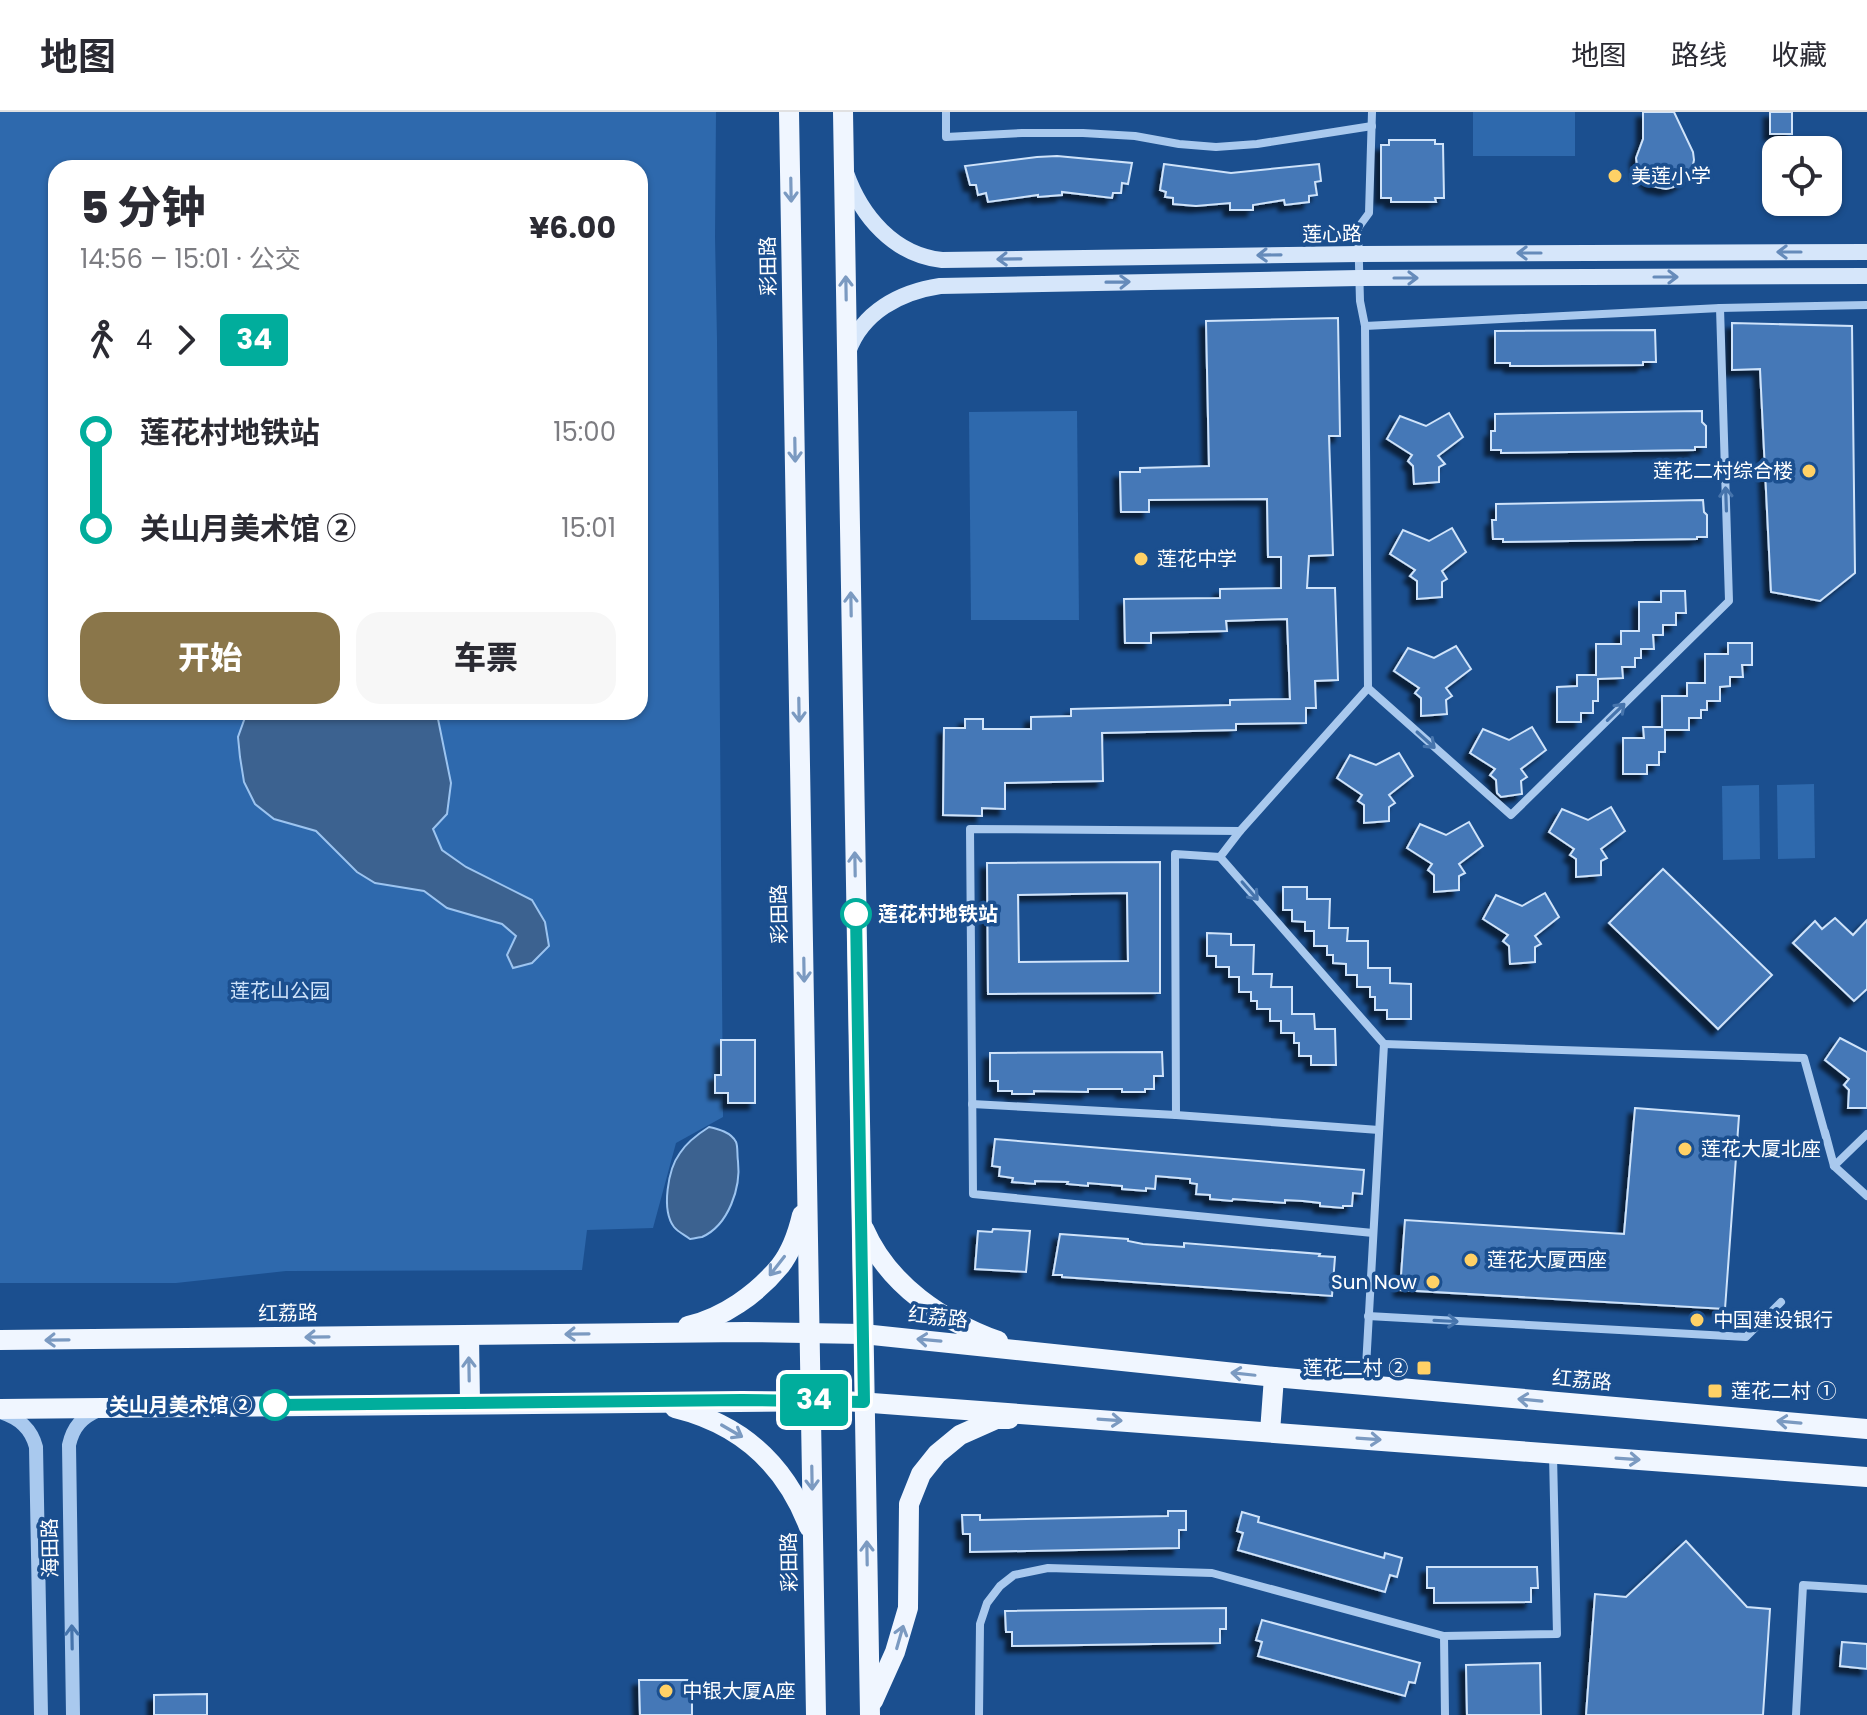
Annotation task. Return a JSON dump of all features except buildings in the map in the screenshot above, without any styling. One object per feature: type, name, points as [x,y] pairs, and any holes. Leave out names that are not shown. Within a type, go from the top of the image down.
[{"type":"main road","name":"彩田路","points":[[789,112],[816,1715]]},
{"type":"main road","points":[[843,112],[870,1712]]},
{"type":"main road","name":"莲心路","points":[[844,166],[856,195],[882,231],[901,247],[931,259],[1867,252]]},
{"type":"main road","points":[[847,354],[857,334],[882,308],[899,296],[927,288],[956,285],[1359,278],[1867,276]]},
{"type":"main road","points":[[655,1333],[701,1323],[732,1308],[761,1285],[781,1264],[798,1230],[807,1195]]},
{"type":"main road","points":[[861,1223],[893,1273],[934,1309],[964,1327],[989,1337],[1053,1354]]},
{"type":"main road","name":"红荔路","points":[[0,1340],[655,1333],[863,1334],[1274,1377],[1867,1429]]},
{"type":"main road","points":[[469,1335],[470,1403]]},
{"type":"main road","points":[[1270,1432],[1274,1377]]},
{"type":"main road","points":[[0,1410],[811,1400],[1867,1477]]},
{"type":"main road","points":[[631,1401],[696,1414],[746,1439],[784,1481],[804,1515],[813,1540]]},
{"type":"main road","points":[[870,1712],[895,1652],[908,1608],[909,1504],[921,1474],[937,1454],[960,1435],[996,1419],[1065,1417]]},
{"type":"street","points":[[946,112],[946,137],[1083,133],[1135,136],[1216,147],[1257,144],[1372,126]]},
{"type":"street","points":[[1220,857],[1368,688],[1365,326],[1360,301],[1358,228],[1369,213],[1372,112]]},
{"type":"street","points":[[1365,326],[1720,308],[1867,305]]},
{"type":"street","points":[[1368,688],[1511,815],[1729,601],[1720,308]]},
{"type":"street","points":[[1240,831],[970,829],[973,1194],[1373,1233]]},
{"type":"street","points":[[1176,1115],[1175,854],[1220,857],[1384,1044],[1365,1385]]},
{"type":"street","points":[[1384,1044],[1804,1058],[1834,1166],[1867,1196]]},
{"type":"street","points":[[972,1104],[1379,1130]]},
{"type":"street","points":[[1825,1132],[1834,1166]]},
{"type":"street","points":[[1834,1166],[1867,1134]]},
{"type":"street","points":[[1368,1316],[1746,1337],[1781,1302]]},
{"type":"street","name":"海田路","points":[[73,1715],[69,1445],[75,1427],[82,1420],[97,1411],[115,1407]]},
{"type":"street","name":"海田路","points":[[0,1410],[22,1422],[36,1447],[41,1715]]},
{"type":"street","points":[[979,1715],[980,1624],[987,1603],[1000,1586],[1014,1575],[1048,1568],[1212,1573],[1444,1636],[1557,1634],[1553,1453]]},
{"type":"street","points":[[1796,1715],[1803,1585],[1867,1589]]},
{"type":"street","points":[[1444,1636],[1445,1715]]},
{"type":"green space","name":"莲花山公园","points":[[0,112],[716,112],[723,1117],[676,1143],[653,1228],[587,1230],[582,1270],[286,1271],[176,1283],[0,1283]]},
{"type":"green space","points":[[1473,112],[1575,112],[1575,156],[1473,156]]},
{"type":"green space","points":[[1077,411],[1079,620],[971,620],[969,412]]},
{"type":"green space","points":[[1814,784],[1815,858],[1778,859],[1777,785]]},
{"type":"green space","points":[[1759,785],[1760,859],[1723,860],[1722,786]]},
{"type":"shaded area","points":[[244,720],[438,720],[451,783],[447,814],[433,829],[442,850],[466,867],[532,900],[545,922],[549,946],[532,963],[513,968],[507,955],[516,936],[502,924],[447,908],[424,891],[375,883],[357,872],[316,831],[274,819],[255,804],[244,782],[238,737]]},
{"type":"shaded area","points":[[709,1127],[728,1133],[736,1142],[737,1182],[731,1204],[719,1224],[702,1237],[690,1239],[670,1220],[667,1200],[669,1179],[683,1149]]},
{"type":"bus line","name":"34","points":[[275,1405],[742,1400],[864,1402],[856,914]]},
{"type":"place","name":"美莲小学","points":[[1615,176]]},
{"type":"place","name":"莲花二村综合楼","points":[[1809,471]]},
{"type":"place","name":"莲花中学","points":[[1141,559]]},
{"type":"place","name":"莲花村地铁站","points":[[856,914]]},
{"type":"place","name":"莲花大厦北座","points":[[1685,1149]]},
{"type":"place","name":"莲花大厦西座","points":[[1471,1260]]},
{"type":"place","name":"Sun Now","points":[[1433,1282]]},
{"type":"place","name":"中国建设银行","points":[[1697,1320]]},
{"type":"place","name":"莲花二村 ②","points":[[1424,1368]]},
{"type":"place","name":"莲花二村 ①","points":[[1715,1391]]},
{"type":"place","name":"关山月美术馆 ②","points":[[275,1405]]},
{"type":"place","name":"中银大厦A座","points":[[666,1691]]}]
